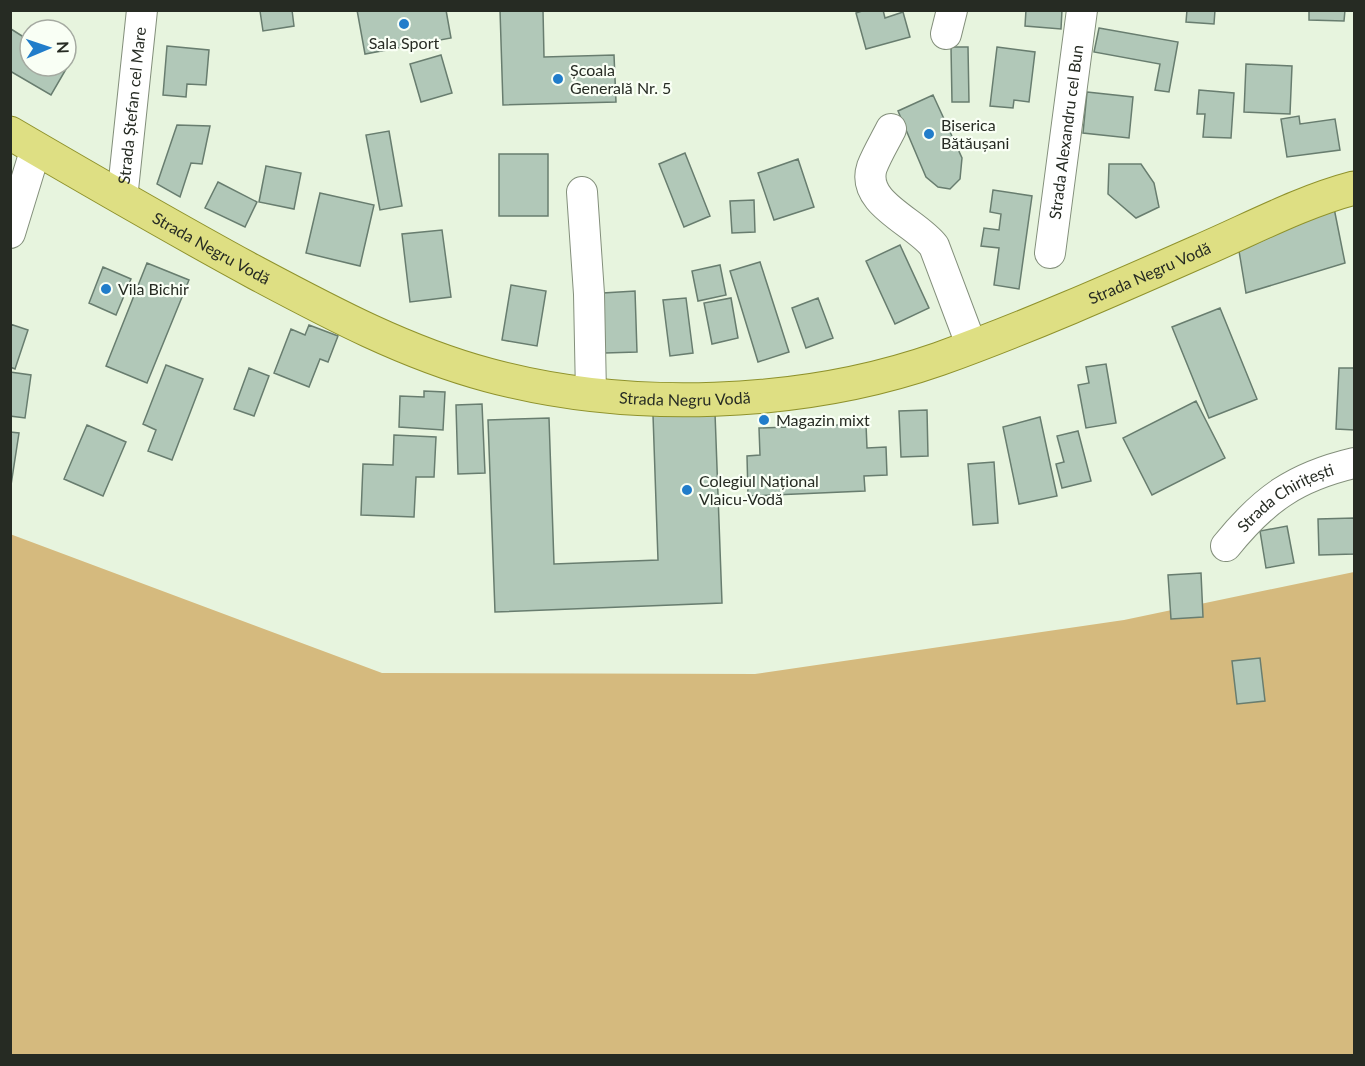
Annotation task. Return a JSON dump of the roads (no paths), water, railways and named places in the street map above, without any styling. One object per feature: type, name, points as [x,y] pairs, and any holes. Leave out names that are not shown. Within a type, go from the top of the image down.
[{"type":"main road","name":"Strada Negru Vodă","points":[[23,141],[122,199],[321,308],[404,346],[489,376],[591,394],[645,398],[713,399],[818,389],[880,376],[972,347],[1042,320],[1301,206],[1352,196]]},
{"type":"street","name":"Strada Ștefan cel Mare","points":[[122,199],[142,10]]},
{"type":"street","name":"Strada Alexandru cel Bun","points":[[1050,253],[1082,10]]},
{"type":"street","points":[[891,129],[872,167],[870,183],[876,196],[925,234],[934,246],[972,347]]},
{"type":"street","name":"Strada Negru Vodă","points":[[10,233],[23,141]]},
{"type":"street","points":[[582,192],[589,294],[591,394]]},
{"type":"street","name":"Strada Chirițești","points":[[1226,546],[1250,517],[1271,498],[1325,470],[1354,463]]},
{"type":"place","name":"Sala Sport","points":[[404,24]]},
{"type":"place","name":"Școala Generală Nr. 5","points":[[558,79]]},
{"type":"place","name":"Biserica Bătăușani","points":[[929,134]]},
{"type":"place","name":"Vila Bichir","points":[[106,289]]},
{"type":"place","name":"Magazin mixt","points":[[764,420]]},
{"type":"place","name":"Colegiul Național Vlaicu-Vodă","points":[[687,490]]}]
